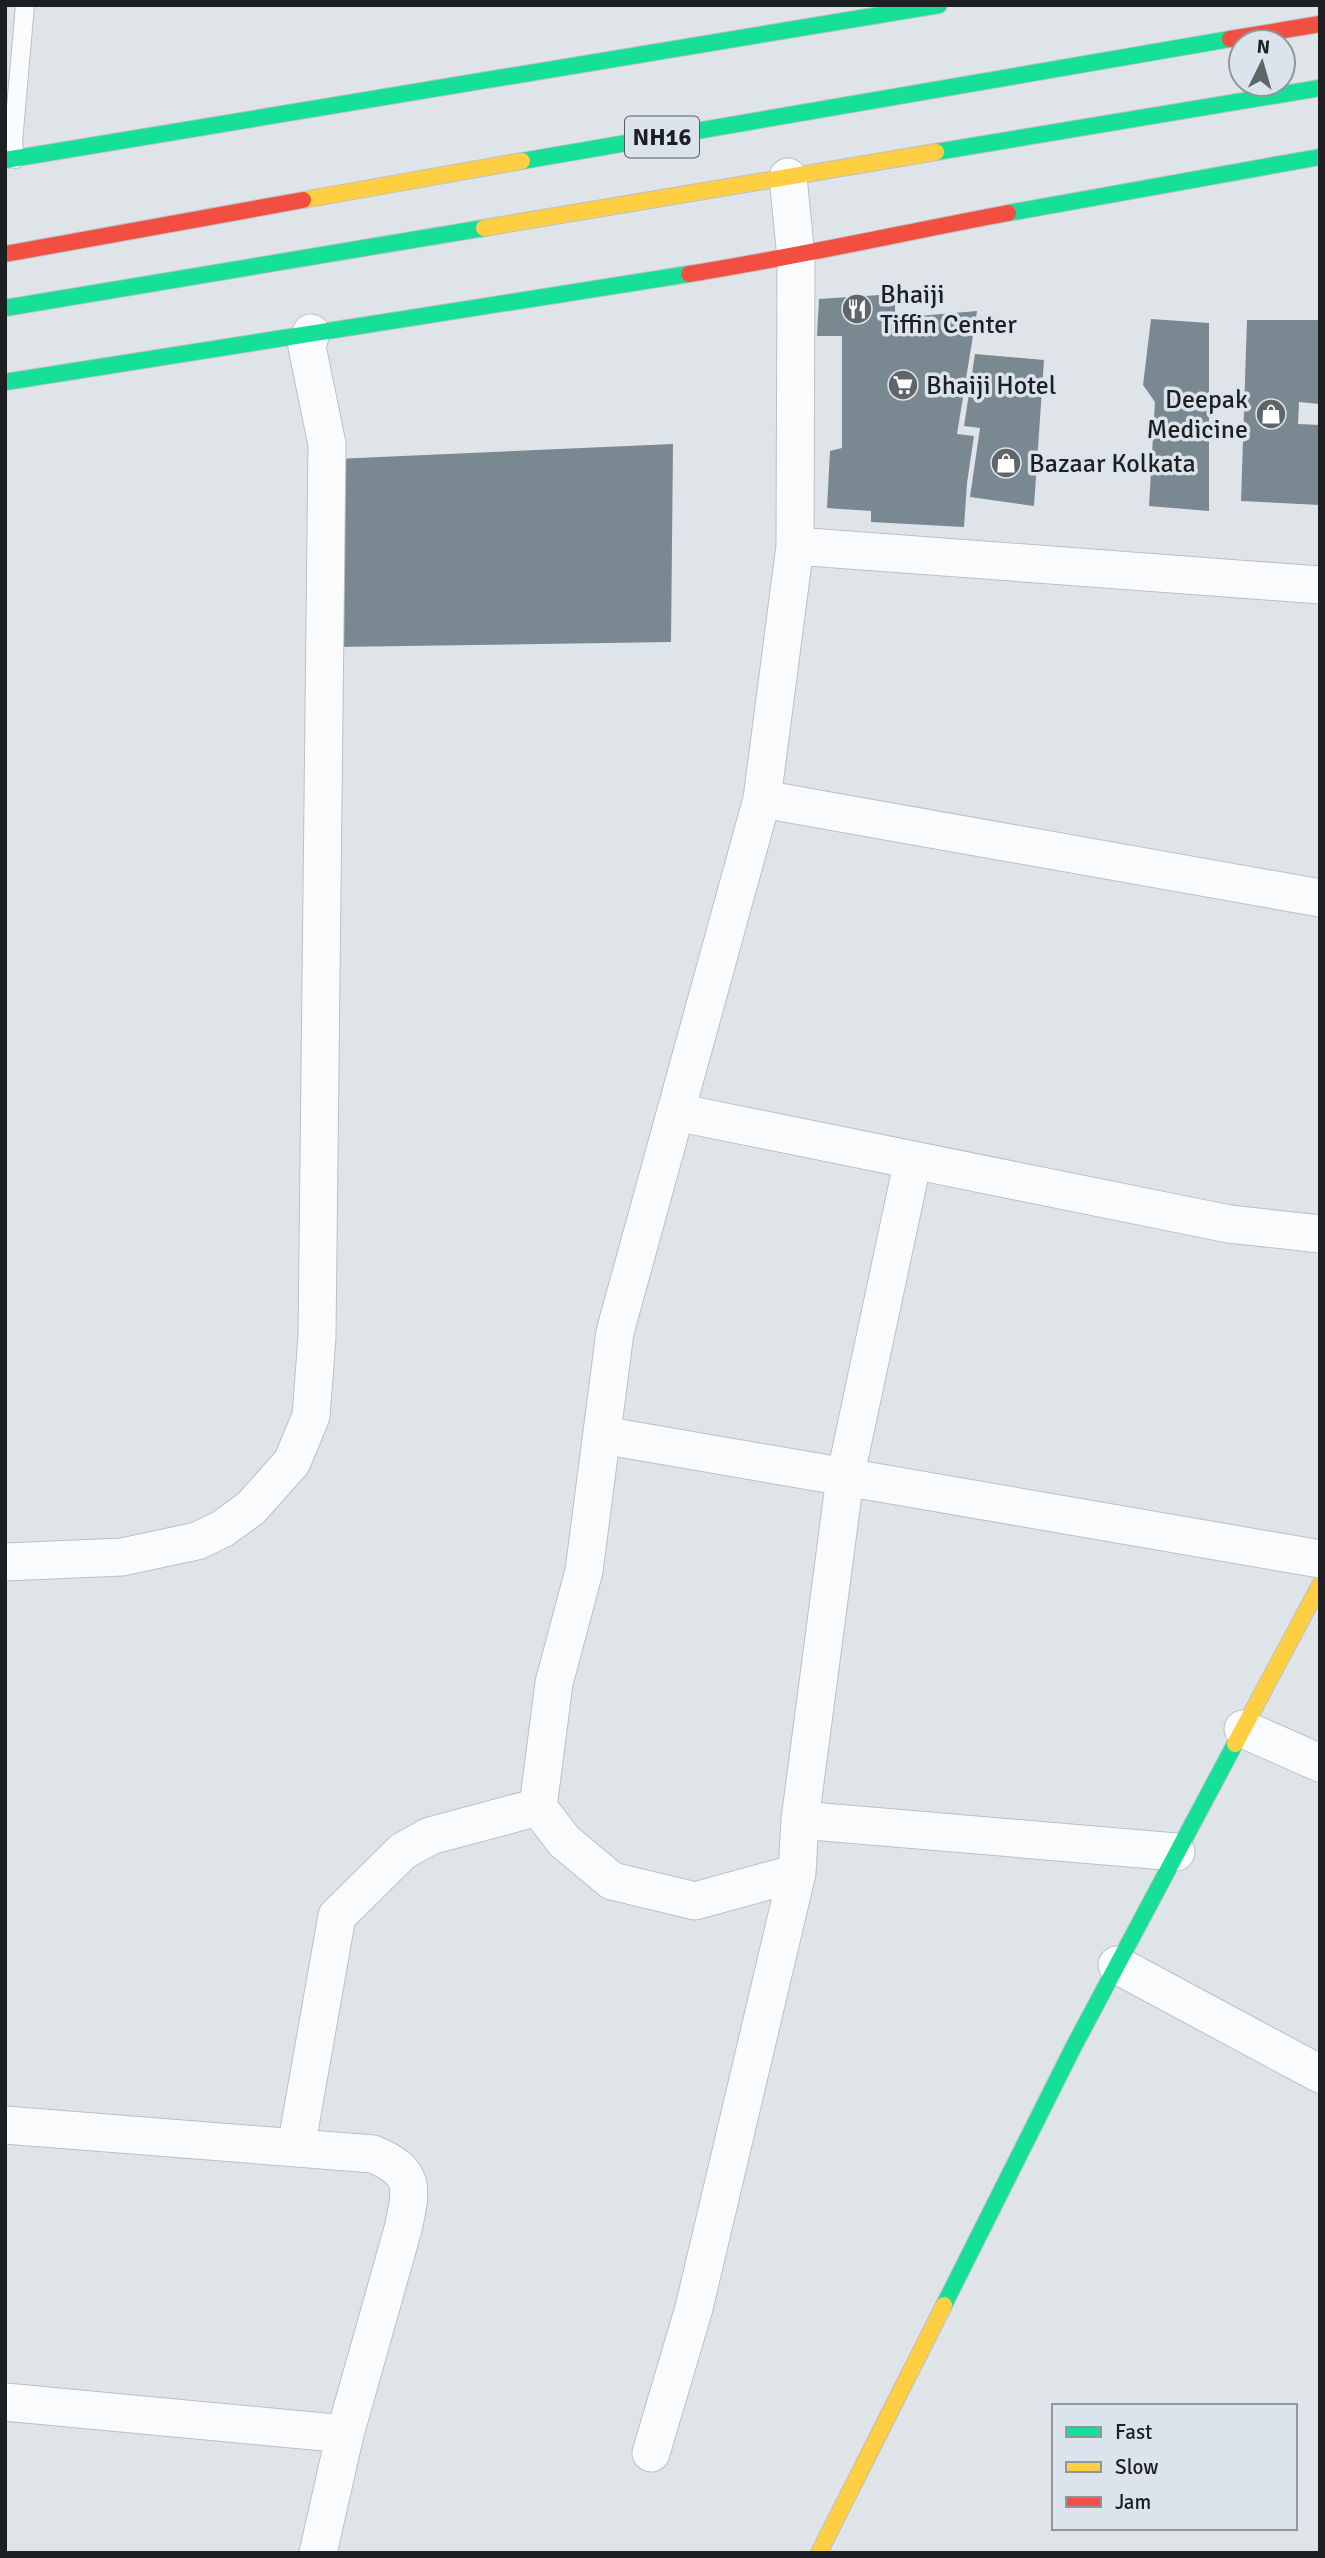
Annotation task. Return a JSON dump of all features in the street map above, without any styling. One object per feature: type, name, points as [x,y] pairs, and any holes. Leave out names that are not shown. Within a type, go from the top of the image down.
[{"type":"main road","points":[[10,149],[864,11],[939,5]]},
{"type":"main road","name":"NH16","points":[[5,254],[480,168],[1320,24]]},
{"type":"main road","name":"NH16","points":[[5,308],[1320,88]]},
{"type":"main road","points":[[5,382],[796,257],[894,234],[1320,157]]},
{"type":"main road","points":[[819,2553],[1117,1965],[1320,1585]]},
{"type":"street","points":[[788,177],[796,257],[795,546],[762,799],[615,1332],[584,1571],[554,1683],[538,1807],[564,1841],[612,1881],[695,1901],[797,1873]]},
{"type":"street","points":[[5,1562],[122,1557],[197,1541],[222,1530],[251,1508],[292,1462],[311,1416],[317,1336],[327,444],[307,347],[311,333]]},
{"type":"street","points":[[795,546],[1320,585]]},
{"type":"street","points":[[762,799],[1320,898]]},
{"type":"street","points":[[677,1112],[1229,1224],[1320,1234]]},
{"type":"street","points":[[651,2453],[694,2308],[797,1873],[800,1820],[845,1478],[913,1160]]},
{"type":"street","points":[[602,1436],[1320,1559]]},
{"type":"street","points":[[1243,1729],[1320,1763]]},
{"type":"street","points":[[296,2148],[337,1916],[404,1852],[430,1836],[538,1807]]},
{"type":"street","points":[[800,1820],[1176,1852]]},
{"type":"street","points":[[1117,1965],[1320,2074]]},
{"type":"street","points":[[5,2125],[373,2154],[405,2173],[410,2195],[404,2229],[345,2434],[318,2553]]},
{"type":"street","points":[[5,2402],[345,2434]]},
{"type":"lane","points":[[10,149],[25,5]]},
{"type":"building","name":"Bhaiji Hotel","points":[[895,294],[895,318],[977,311],[957,434],[974,436],[964,527],[871,522],[871,511],[827,508],[830,451],[842,448],[842,336],[817,336],[819,299]]},
{"type":"building","points":[[1151,319],[1209,323],[1209,511],[1149,506],[1155,402],[1143,385]]},
{"type":"building","name":"Deepak Medicine","points":[[1247,320],[1320,320],[1320,404],[1299,402],[1298,424],[1320,425],[1320,505],[1241,501]]},
{"type":"building","name":"Bazaar Kolkata","points":[[975,354],[1044,360],[1034,506],[970,497],[980,428],[964,426]]},
{"type":"building","points":[[673,444],[671,642],[334,647],[335,459]]},
{"type":"traffic: fast","points":[[5,160],[939,5]]},
{"type":"traffic: fast","points":[[522,161],[1227,40]]},
{"type":"traffic: fast","points":[[936,152],[1320,88]]},
{"type":"traffic: fast","points":[[1008,213],[1320,157]]},
{"type":"traffic: fast","points":[[5,308],[484,228]]},
{"type":"traffic: fast","points":[[5,382],[689,274]]},
{"type":"traffic: fast","points":[[944,2305],[1074,2046],[1235,1744]]},
{"type":"traffic: slow","points":[[484,228],[936,152]]},
{"type":"traffic: slow","points":[[303,200],[522,161]]},
{"type":"traffic: slow","points":[[1235,1744],[1320,1585]]},
{"type":"traffic: slow","points":[[819,2553],[944,2305]]},
{"type":"traffic: jam","points":[[1296,28],[1320,24]]},
{"type":"traffic: jam","points":[[5,254],[303,200]]},
{"type":"traffic: jam","points":[[689,274],[1008,213]]},
{"type":"place","name":"Bhaiji Tiffin Center","points":[[857,309]]},
{"type":"place","name":"Bhaiji Hotel","points":[[903,385]]},
{"type":"place","name":"Deepak Medicine","points":[[1271,414]]},
{"type":"place","name":"Bazaar Kolkata","points":[[1006,463]]}]
